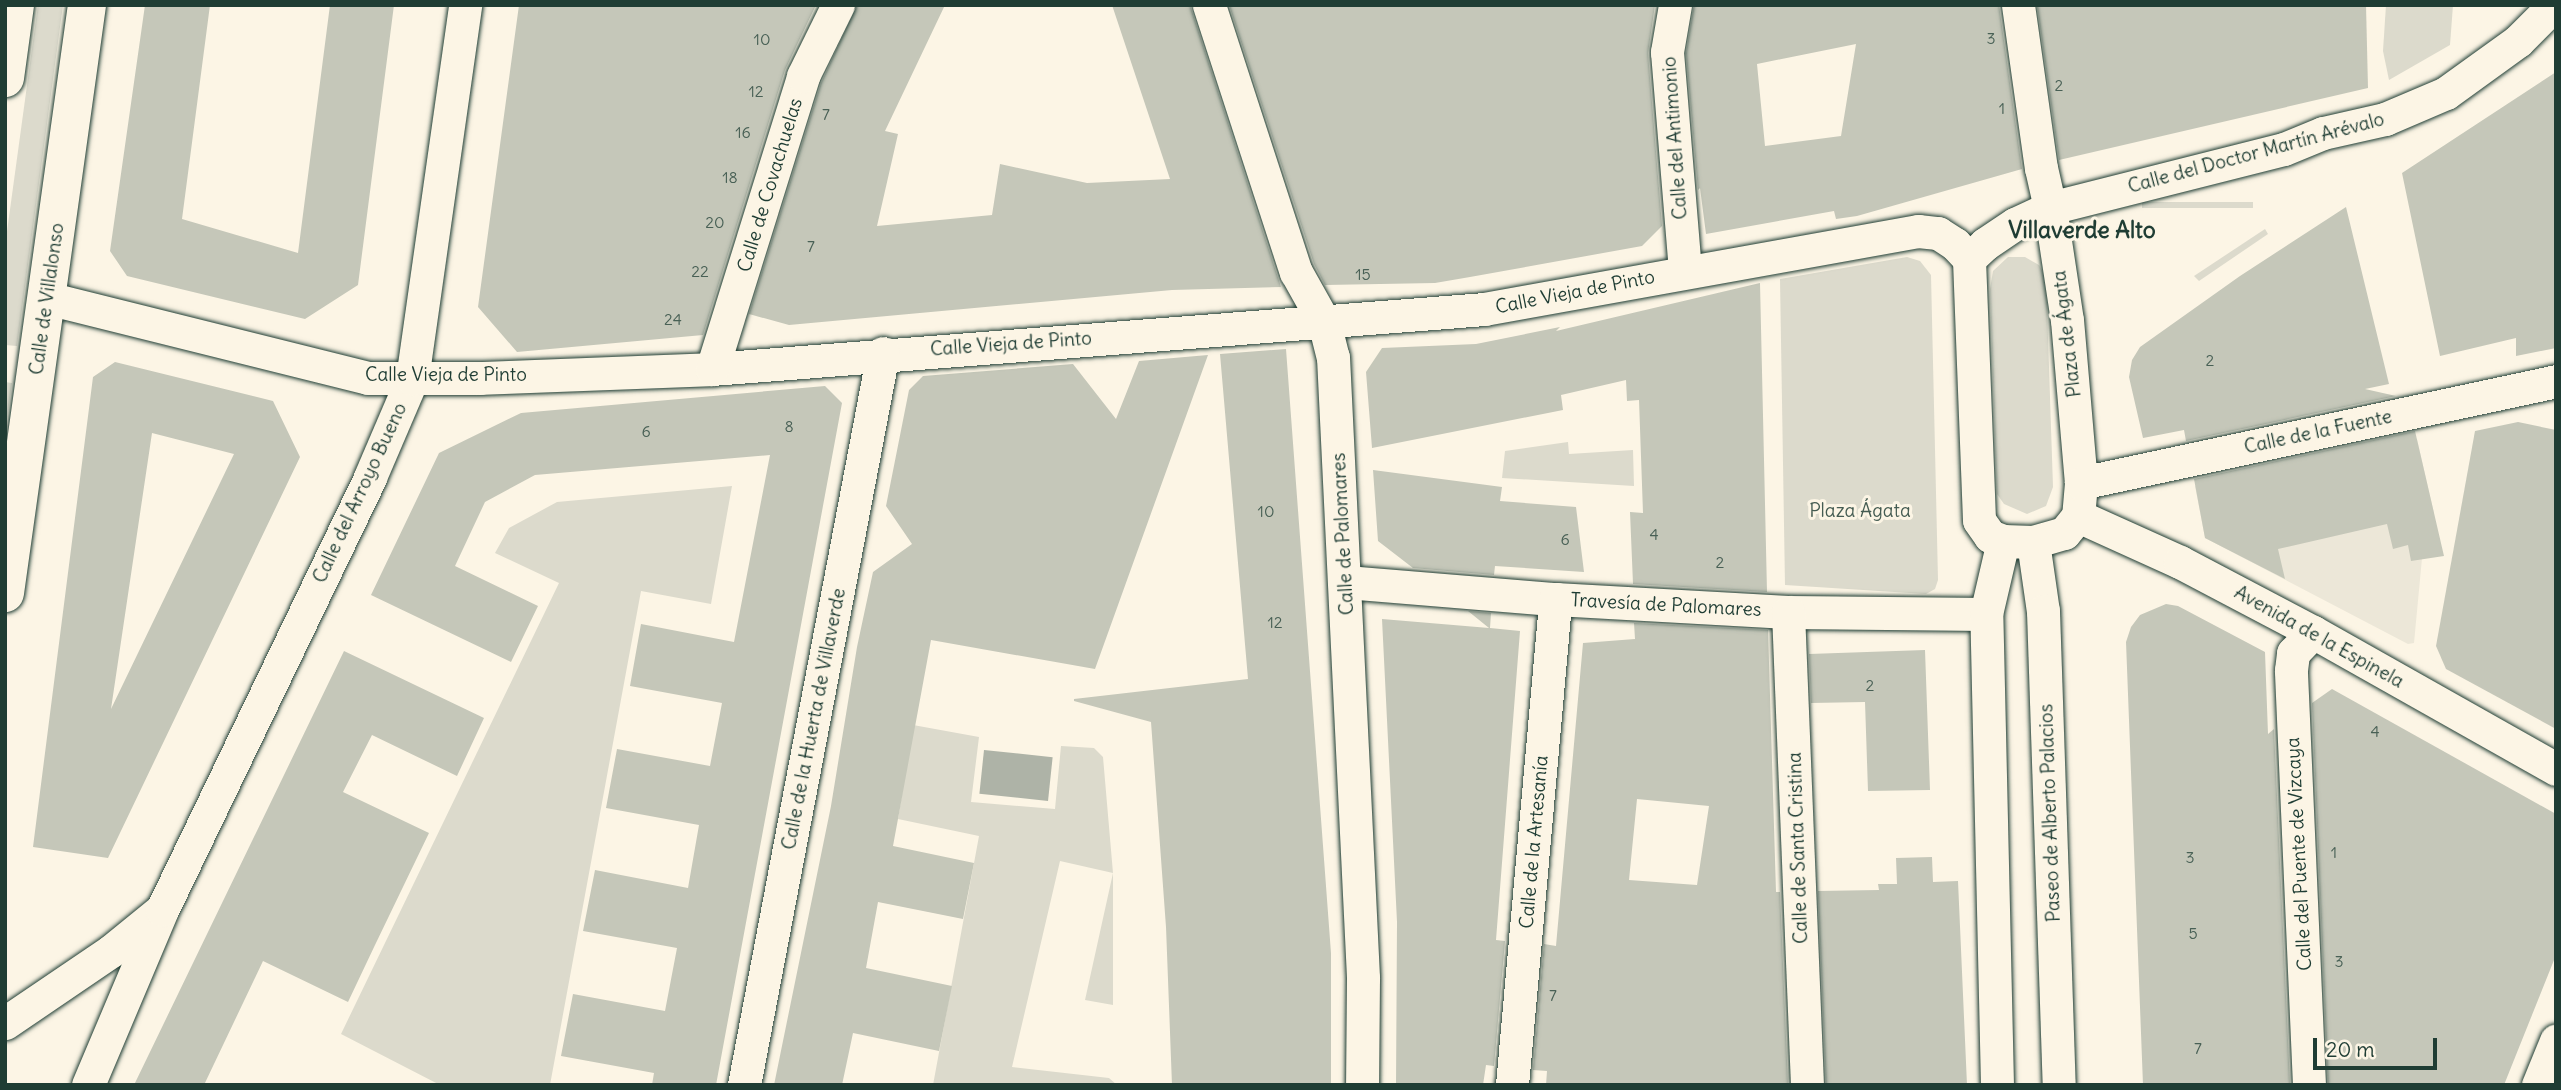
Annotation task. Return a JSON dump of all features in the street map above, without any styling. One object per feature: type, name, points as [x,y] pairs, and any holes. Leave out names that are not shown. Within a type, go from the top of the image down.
[{"type":"main road","points":[[5,78],[15,5]]},
{"type":"main road","name":"Calle de Villalonso","points":[[5,593],[88,5]]},
{"type":"street","name":"Calle del Arroyo Bueno","points":[[88,1085],[162,910],[364,489],[412,379],[465,5]]},
{"type":"street","name":"Calle de Covachuelas","points":[[712,369],[803,76],[838,5]]},
{"type":"street","name":"Calle de Palomares","points":[[1209,5],[1296,272],[1324,321],[1333,357],[1346,582],[1363,978],[1362,1085]]},
{"type":"street","name":"Calle del Antimonio","points":[[1675,5],[1667,52],[1685,271]]},
{"type":"street","name":"Plaza de Ágata","points":[[2018,5],[2067,320],[2081,483],[2078,516]]},
{"type":"street","name":"Calle del Doctor Martín Arévalo","points":[[2050,208],[2284,149],[2323,133],[2385,119],[2446,93],[2481,71],[2532,29],[2554,5]]},
{"type":"street","points":[[2050,208],[2015,224],[1985,244],[1969,259],[1979,520],[1990,536],[2018,541],[2064,533],[2078,516]]},
{"type":"street","name":"Calle Vieja de Pinto","points":[[47,298],[368,379],[412,379],[712,369],[883,353],[1484,309],[1918,231],[1938,233],[1955,244],[1969,259]]},
{"type":"street","name":"Calle de la Huerta de Villaverde","points":[[744,1085],[883,353]]},
{"type":"street","name":"Calle de la Fuente","points":[[2081,483],[2556,381]]},
{"type":"street","name":"Avenida de la Espinela","points":[[2078,516],[2180,562],[2313,632],[2556,769]]},
{"type":"street","points":[[1997,1085],[1986,614],[2018,541]]},
{"type":"street","name":"Paseo de Alberto Palacios","points":[[2018,541],[2043,611],[2059,1085]]},
{"type":"street","name":"Travesía de Palomares","points":[[1346,582],[1555,599],[1788,612],[1986,614]]},
{"type":"street","name":"Calle de la Artesanía","points":[[1512,1085],[1555,599]]},
{"type":"street","name":"Calle de Santa Cristina","points":[[1788,612],[1807,1085]]},
{"type":"street","name":"Calle del Puente de Vizcaya","points":[[2309,1085],[2291,670],[2293,653],[2313,632]]},
{"type":"street","name":"Calle del Arroyo Bueno","points":[[5,1023],[111,951],[162,910]]},
{"type":"street","points":[[2538,1085],[2556,1041]]},
{"type":"shaded area","points":[[2417,439],[2434,513],[2426,516],[2414,643],[2408,644],[2205,538],[2195,486]]},
{"type":"shaded area","points":[[984,750],[1053,757],[1048,801],[979,794]]},
{"type":"green space","points":[[38,5],[63,5],[17,346],[5,345],[5,246]]},
{"type":"green space","points":[[2386,5],[2453,5],[2450,45],[2389,80],[2383,51]]},
{"type":"green space","points":[[2142,202],[2253,202],[2253,208],[2142,208]]},
{"type":"green space","points":[[2265,229],[2268,234],[2199,281],[2194,276]]},
{"type":"green space","name":"Plaza Ágata","points":[[1907,257],[1920,261],[1931,275],[1938,580],[1935,589],[1926,594],[1785,585],[1780,279]]},
{"type":"green space","points":[[2008,257],[2025,257],[2039,265],[2046,278],[2053,487],[2046,506],[2027,514],[2004,504],[1997,494],[1990,289],[1993,271]]},
{"type":"green space","points":[[5,382],[12,383],[5,434]]},
{"type":"green space","points":[[1568,442],[1569,454],[1633,450],[1634,486],[1502,478],[1505,451]]},
{"type":"green space","points":[[732,486],[711,604],[641,591],[550,1085],[440,1085],[341,1034],[559,583],[495,553],[509,528],[557,502]]},
{"type":"green space","points":[[913,725],[979,737],[971,802],[1055,809],[1061,746],[1094,748],[1103,757],[1113,873],[1060,861],[1012,1067],[1109,1078],[1117,1085],[933,1085],[979,836],[898,819]]},
{"type":"green space","points":[[1113,873],[1113,1005],[1085,1000]]},
{"type":"building","points":[[145,5],[210,5],[182,219],[298,253],[330,5],[394,5],[358,285],[305,319],[127,276],[110,251]]},
{"type":"building","points":[[519,5],[816,5],[785,70],[703,335],[517,352],[478,307]]},
{"type":"building","points":[[857,5],[945,5],[885,131],[898,134],[877,226],[992,215],[1000,164],[1087,183],[1170,179],[1112,5],[1190,5],[1281,287],[1172,290],[789,325],[749,314],[821,83]]},
{"type":"building","points":[[1229,5],[1655,5],[1648,53],[1662,226],[1642,246],[1470,277],[1435,283],[1325,285],[1314,264]]},
{"type":"building","points":[[1694,5],[1999,5],[2022,169],[1857,216],[1836,219],[1834,211],[1706,234],[1700,188],[1698,190],[1686,53]],"holes":[[[1856,44],[1841,136],[1765,146],[1757,64]]]},
{"type":"building","points":[[2037,5],[2366,5],[2368,88],[2059,160]]},
{"type":"building","points":[[2556,72],[2556,348],[2516,356],[2516,338],[2440,356],[2402,173]]},
{"type":"building","points":[[2346,207],[2389,384],[2365,389],[2396,396],[2186,441],[2184,430],[2143,438],[2129,377],[2132,360],[2140,347],[2240,276]]},
{"type":"building","points":[[1760,283],[1767,592],[1633,584],[1630,512],[1643,513],[1639,400],[1627,401],[1626,380],[1561,395],[1563,410],[1372,448],[1366,372],[1382,348],[1476,344],[1560,327],[1556,331]]},
{"type":"building","points":[[1286,349],[1331,953],[1331,1085],[1172,1085],[1166,927],[1151,722],[1074,699],[1248,679],[1220,354]]},
{"type":"building","points":[[1208,355],[1095,669],[931,640],[893,846],[974,863],[963,919],[878,902],[866,968],[952,986],[939,1051],[853,1033],[842,1085],[774,1085],[831,806],[857,647],[873,572],[912,544],[886,506],[909,390],[923,376],[1073,364],[1116,419],[1139,361]]},
{"type":"building","points":[[115,362],[273,401],[300,457],[108,858],[33,847],[93,377]],"holes":[[[152,433],[234,454],[111,709]]]},
{"type":"building","points":[[825,386],[842,403],[716,1085],[652,1085],[654,1073],[561,1056],[573,994],[665,1011],[677,948],[583,931],[595,870],[688,888],[699,825],[606,808],[617,749],[710,766],[722,703],[630,686],[641,624],[734,642],[770,455],[535,475],[485,502],[455,566],[538,606],[511,662],[371,595],[439,453],[521,413]]},
{"type":"building","points":[[2518,422],[2556,430],[2556,729],[2446,669],[2436,646],[2475,431]]},
{"type":"building","points":[[2415,431],[2444,556],[2411,561],[2408,545],[2393,549],[2387,524],[2278,549],[2285,579],[2205,538],[2194,479]]},
{"type":"building","points":[[1373,470],[1502,487],[1500,501],[1576,507],[1584,572],[1495,566],[1494,575],[1413,568],[1378,541]]},
{"type":"building","points":[[2166,604],[2178,606],[2265,652],[2268,734],[2274,729],[2290,1085],[2143,1085],[2126,642],[2131,627],[2140,615]]},
{"type":"building","points":[[1468,611],[1491,613],[1490,628],[1520,631],[1496,940],[1505,941],[1494,1066],[1486,1065],[1483,1085],[1396,1085],[1397,922],[1382,619],[1489,628]]},
{"type":"building","points":[[1634,623],[1768,630],[1776,892],[1780,892],[1788,1085],[1546,1085],[1547,1071],[1533,1070],[1544,944],[1556,946],[1583,643],[1635,639]],"holes":[[[1637,799],[1709,806],[1697,885],[1629,880]]]},
{"type":"building","points":[[1925,650],[1930,790],[1868,791],[1865,702],[1811,703],[1809,654]]},
{"type":"building","points":[[344,651],[484,718],[457,776],[372,735],[343,792],[429,833],[348,1002],[263,961],[204,1085],[134,1085]]},
{"type":"building","points":[[2332,689],[2556,814],[2556,955],[2504,1085],[2328,1085],[2312,703]]},
{"type":"building","points":[[1932,857],[1933,882],[1958,881],[1967,1085],[1826,1085],[1818,891],[1879,890],[1878,884],[1897,884],[1896,858]]},
{"type":"district","name":"Villaverde Alto","points":[[2082,230]]}]
